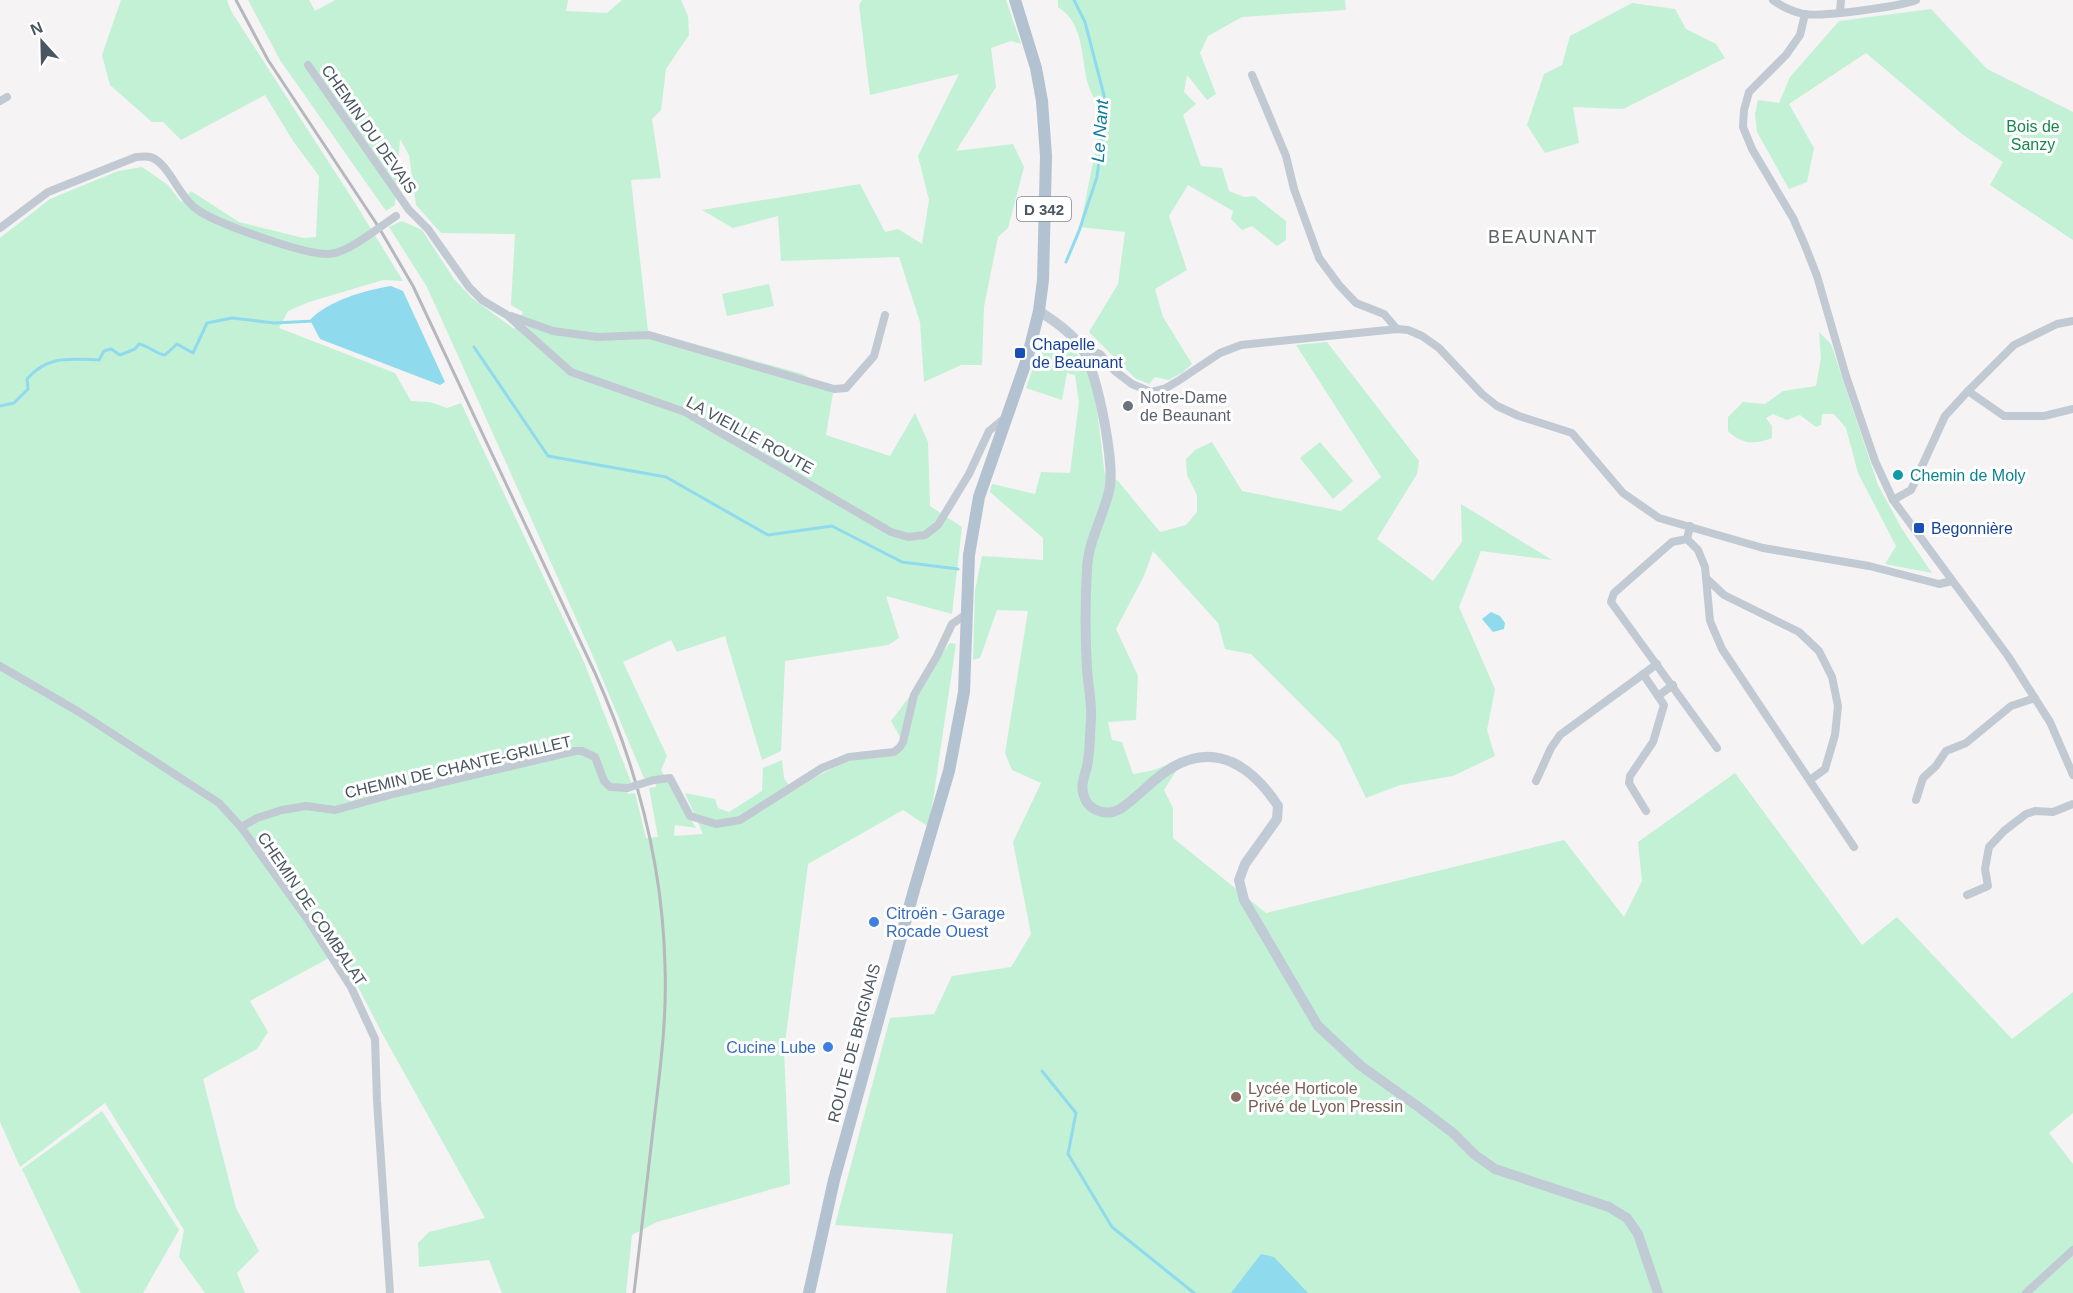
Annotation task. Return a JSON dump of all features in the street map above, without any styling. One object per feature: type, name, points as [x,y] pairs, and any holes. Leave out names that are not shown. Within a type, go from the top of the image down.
[{"type":"main road","name":"D 342","points":[[1007,417],[1027,359],[1039,311],[1043,280],[1046,156],[1042,101],[1036,68],[1015,0]]},
{"type":"main road","name":"ROUTE DE BRIGNAIS","points":[[809,1293],[837,1169],[910,901],[949,771],[964,692],[965,615],[969,555],[979,497],[1007,417]]},
{"type":"street","points":[[1773,0],[1782,6],[1805,14],[1906,4],[1916,0]]},
{"type":"street","points":[[1840,12],[1842,0]]},
{"type":"street","points":[[1805,14],[1800,35],[1786,55],[1749,92],[1744,110],[1743,127],[1752,149],[1793,218],[1804,243],[1817,276],[1853,397],[1875,461],[1893,500],[2008,656],[2050,722],[2073,775]]},
{"type":"street","name":"CHEMIN DU DEVAIS","points":[[308,65],[408,210]]},
{"type":"street","points":[[1252,75],[1286,156],[1294,189],[1319,258],[1356,303],[1384,314],[1397,329]]},
{"type":"street","points":[[0,228],[48,192],[136,157],[150,157],[162,164],[182,195],[210,218],[245,232],[308,251],[329,254],[344,250],[408,210]]},
{"type":"street","name":"LA VIEILLE ROUTE","points":[[408,210],[428,229],[469,288],[482,300],[507,315],[571,372],[685,412],[891,532],[908,537],[925,535],[938,525],[969,474],[989,431],[997,422],[1007,417]]},
{"type":"street","points":[[1039,311],[1055,322],[1082,347],[1092,367],[1098,387],[1110,469],[1110,489],[1088,559],[1086,642],[1091,713],[1088,763],[1082,784],[1085,800],[1094,809],[1107,813],[1119,810],[1174,766],[1203,757],[1221,757],[1250,772],[1268,790],[1278,806],[1277,819],[1245,864],[1239,880],[1244,900],[1318,1026],[1361,1066],[1420,1108],[1495,1169],[1609,1207],[1627,1218],[1638,1234],[1658,1293]]},
{"type":"street","points":[[507,315],[553,331],[597,337],[649,335],[834,389],[846,388],[874,356],[885,315]]},
{"type":"street","points":[[1893,500],[1911,489],[1945,416],[2014,345],[2058,324],[2073,321]]},
{"type":"street","points":[[1082,347],[1100,354],[1115,371],[1132,384],[1151,392],[1166,388],[1220,353],[1241,345],[1397,329],[1408,330],[1422,336],[1439,348],[1482,394],[1497,406],[1519,416],[1572,433],[1623,493],[1659,518],[1763,548],[1869,566],[1939,584],[1952,581]]},
{"type":"street","points":[[1968,391],[2004,416],[2044,416],[2073,409]]},
{"type":"street","points":[[1687,538],[1690,526]]},
{"type":"street","points":[[1687,538],[1698,550],[1706,567],[1710,621],[1722,649],[1854,847]]},
{"type":"street","points":[[1687,538],[1672,542],[1614,593],[1611,602],[1717,748]]},
{"type":"street","points":[[1707,579],[1724,595],[1799,632],[1819,651],[1832,677],[1838,705],[1835,735],[1825,769],[1810,780]]},
{"type":"street","name":"CHEMIN DE CHANTE-GRILLET","points":[[241,827],[257,818],[282,810],[306,806],[335,810],[575,751],[582,751],[595,757],[604,781],[610,787],[627,788],[670,778],[690,816],[716,824],[740,820],[822,768],[849,756],[894,752],[900,747],[914,695],[937,656],[952,624],[965,615]]},
{"type":"street","points":[[1536,781],[1551,748],[1560,735],[1657,664]]},
{"type":"street","name":"CHEMIN DE COMBALAT","points":[[0,666],[79,712],[219,803],[241,827],[308,920],[351,987],[375,1039],[390,1293]]},
{"type":"street","points":[[1643,674],[1664,705],[1653,742],[1630,776],[1629,783],[1646,811]]},
{"type":"street","points":[[1658,696],[1673,685]]},
{"type":"street","points":[[1916,800],[1923,778],[1936,766],[1946,751],[1966,742],[2011,706],[2035,698]]},
{"type":"street","points":[[1967,895],[1988,886],[1985,869],[1989,847],[2004,831],[2026,814],[2035,811],[2053,812],[2073,804]]},
{"type":"street","points":[[2026,1293],[2073,1250]]},
{"type":"green space","points":[[121,0],[227,0],[231,11],[357,206],[403,281],[383,280],[309,302],[288,311],[279,328],[395,373],[411,401],[430,402],[447,408],[461,403],[584,662],[631,782],[625,785],[628,794],[635,793],[646,838],[658,837],[649,788],[656,787],[654,778],[644,778],[592,654],[427,287],[389,227],[402,221],[422,230],[454,279],[472,298],[514,329],[523,312],[511,305],[515,234],[441,233],[416,205],[409,155],[400,139],[395,205],[386,211],[280,60],[248,0],[309,0],[315,11],[335,0],[568,0],[566,11],[607,13],[622,0],[681,0],[688,16],[689,35],[666,69],[661,110],[652,119],[661,178],[631,180],[648,331],[803,374],[833,393],[826,435],[890,456],[915,413],[928,442],[930,506],[962,527],[952,614],[886,596],[899,638],[888,645],[785,661],[781,751],[762,760],[725,636],[677,652],[671,640],[623,662],[667,756],[661,770],[696,828],[675,825],[674,836],[703,834],[685,793],[715,799],[718,808],[729,812],[762,791],[763,768],[782,760],[784,778],[793,791],[841,765],[856,760],[885,756],[898,750],[904,744],[891,721],[950,643],[956,644],[929,827],[903,810],[808,864],[784,1051],[790,1184],[657,1222],[632,1235],[626,1293],[502,1293],[489,1260],[419,1267],[418,1243],[429,1232],[485,1218],[382,1033],[340,952],[250,1001],[268,1032],[257,1049],[203,1079],[236,1208],[259,1251],[237,1273],[245,1293],[205,1293],[179,1257],[184,1230],[105,1103],[20,1167],[0,1122],[0,238],[50,199],[118,171],[142,167],[168,185],[181,202],[191,191],[239,222],[303,238],[316,237],[319,176],[293,141],[265,95],[181,140],[163,122],[152,122],[110,85],[102,55]]},
{"type":"green space","points":[[862,0],[1006,0],[1021,44],[1011,41],[991,48],[996,87],[956,151],[1013,144],[1024,167],[1008,228],[998,237],[984,307],[982,365],[961,365],[924,382],[920,322],[899,257],[781,261],[778,216],[733,228],[702,210],[860,184],[885,232],[898,229],[922,244],[929,200],[918,156],[959,74],[870,95],[859,5]]},
{"type":"green space","points":[[1058,0],[1345,0],[1346,10],[1242,17],[1208,36],[1200,53],[1216,94],[1207,100],[1187,75],[1184,92],[1196,104],[1183,115],[1201,166],[1222,168],[1229,191],[1244,197],[1254,196],[1286,221],[1286,240],[1277,246],[1252,226],[1242,230],[1231,219],[1233,211],[1188,185],[1169,216],[1187,270],[1155,289],[1163,317],[1192,364],[1182,373],[1168,380],[1155,377],[1149,384],[1135,378],[1089,332],[1118,284],[1125,232],[1080,227],[1103,113],[1087,81],[1081,46],[1074,24],[1058,7]]},
{"type":"green space","points":[[1632,3],[1675,9],[1686,29],[1716,44],[1725,58],[1623,109],[1573,107],[1579,143],[1545,153],[1527,125],[1544,74],[1562,65],[1570,36]]},
{"type":"green space","name":"Bois de Sanzy","points":[[1931,9],[1987,69],[2073,112],[2073,240],[1990,185],[2003,162],[1962,134],[1866,53],[1789,104],[1814,148],[1807,182],[1789,189],[1757,132],[1755,114],[1758,100],[1779,103],[1790,77],[1839,21]]},
{"type":"green space","points":[[769,284],[774,306],[727,316],[722,294]]},
{"type":"green space","points":[[1819,332],[1831,344],[1878,485],[1902,529],[1932,573],[1885,564],[1896,546],[1858,473],[1846,428],[1834,414],[1822,414],[1821,425],[1816,427],[1800,415],[1787,420],[1773,414],[1766,418],[1772,426],[1772,438],[1760,442],[1743,441],[1728,431],[1728,417],[1743,402],[1765,404],[1783,391],[1816,386],[1821,358]]},
{"type":"green space","points":[[1327,342],[1419,461],[1417,474],[1377,539],[1433,581],[1462,542],[1461,504],[1552,560],[1481,551],[1459,607],[1495,689],[1487,730],[1495,756],[1453,776],[1400,785],[1366,798],[1339,742],[1251,654],[1225,649],[1218,623],[1153,551],[1144,576],[1116,629],[1138,676],[1136,720],[1108,722],[1112,740],[1122,742],[1133,774],[1164,766],[1176,771],[1164,790],[1173,808],[1173,838],[1266,913],[1564,840],[1624,917],[1642,881],[1638,842],[1735,773],[1862,945],[1897,917],[2012,1039],[2073,992],[2073,1113],[2049,1133],[2073,1164],[2073,1293],[946,1293],[953,1234],[835,1225],[890,1018],[934,1014],[952,976],[1011,967],[1031,934],[1013,842],[1041,783],[1012,770],[1005,753],[1028,611],[997,610],[980,658],[973,660],[975,591],[982,556],[1043,560],[1043,538],[990,492],[992,484],[1035,494],[1041,472],[1070,473],[1079,402],[1075,375],[1067,373],[1062,400],[1026,388],[1042,343],[1070,350],[1083,361],[1095,400],[1105,475],[1118,481],[1160,532],[1186,525],[1197,512],[1197,495],[1187,475],[1186,459],[1195,450],[1212,442],[1242,491],[1341,511],[1381,477],[1296,345]]},
{"type":"green space","points":[[1320,442],[1353,481],[1333,499],[1300,458]]},
{"type":"green space","points":[[102,1111],[179,1230],[143,1293],[81,1293],[22,1169]]},
{"type":"water","points":[[391,286],[403,291],[445,382],[440,385],[320,339],[310,320],[326,307],[337,302],[370,290]]},
{"type":"water","points":[[1491,612],[1500,616],[1505,623],[1504,629],[1493,632],[1482,619]]},
{"type":"water","points":[[1261,1254],[1274,1257],[1308,1293],[1231,1293]]},
{"type":"waterway","name":"Le Nant","points":[[1066,262],[1097,177],[1106,103],[1085,22],[1074,0]]},
{"type":"waterway","points":[[0,406],[14,403],[28,389],[27,379],[35,371],[51,362],[69,359],[99,360],[104,351],[111,349],[120,355],[135,349],[139,344],[165,355],[177,344],[193,353],[207,323],[232,318],[274,323],[314,321]]},
{"type":"waterway","points":[[474,347],[548,456],[666,477],[768,535],[832,526],[902,562],[958,569]]},
{"type":"waterway","points":[[1042,1071],[1076,1113],[1068,1154],[1112,1227],[1194,1293]]},
{"type":"railway","points":[[236,0],[268,60],[378,226],[413,286],[595,673],[635,780],[653,853],[659,891],[665,986],[661,1064],[634,1293]]},
{"type":"place","name":"Chapelle de Beaunant","points":[[1020,353]]},
{"type":"place","name":"Notre-Dame de Beaunant","points":[[1128,406]]},
{"type":"place","name":"Chemin de Moly","points":[[1898,475]]},
{"type":"place","name":"Begonnière","points":[[1919,528]]},
{"type":"place","name":"Citroën - Garage Rocade Ouest","points":[[874,922]]},
{"type":"place","name":"Cucine Lube","points":[[828,1047]]},
{"type":"place","name":"Lycée Horticole Privé de Lyon Pressin","points":[[1236,1097]]},
{"type":"district","name":"BEAUNANT","points":[[1543,237]]}]
